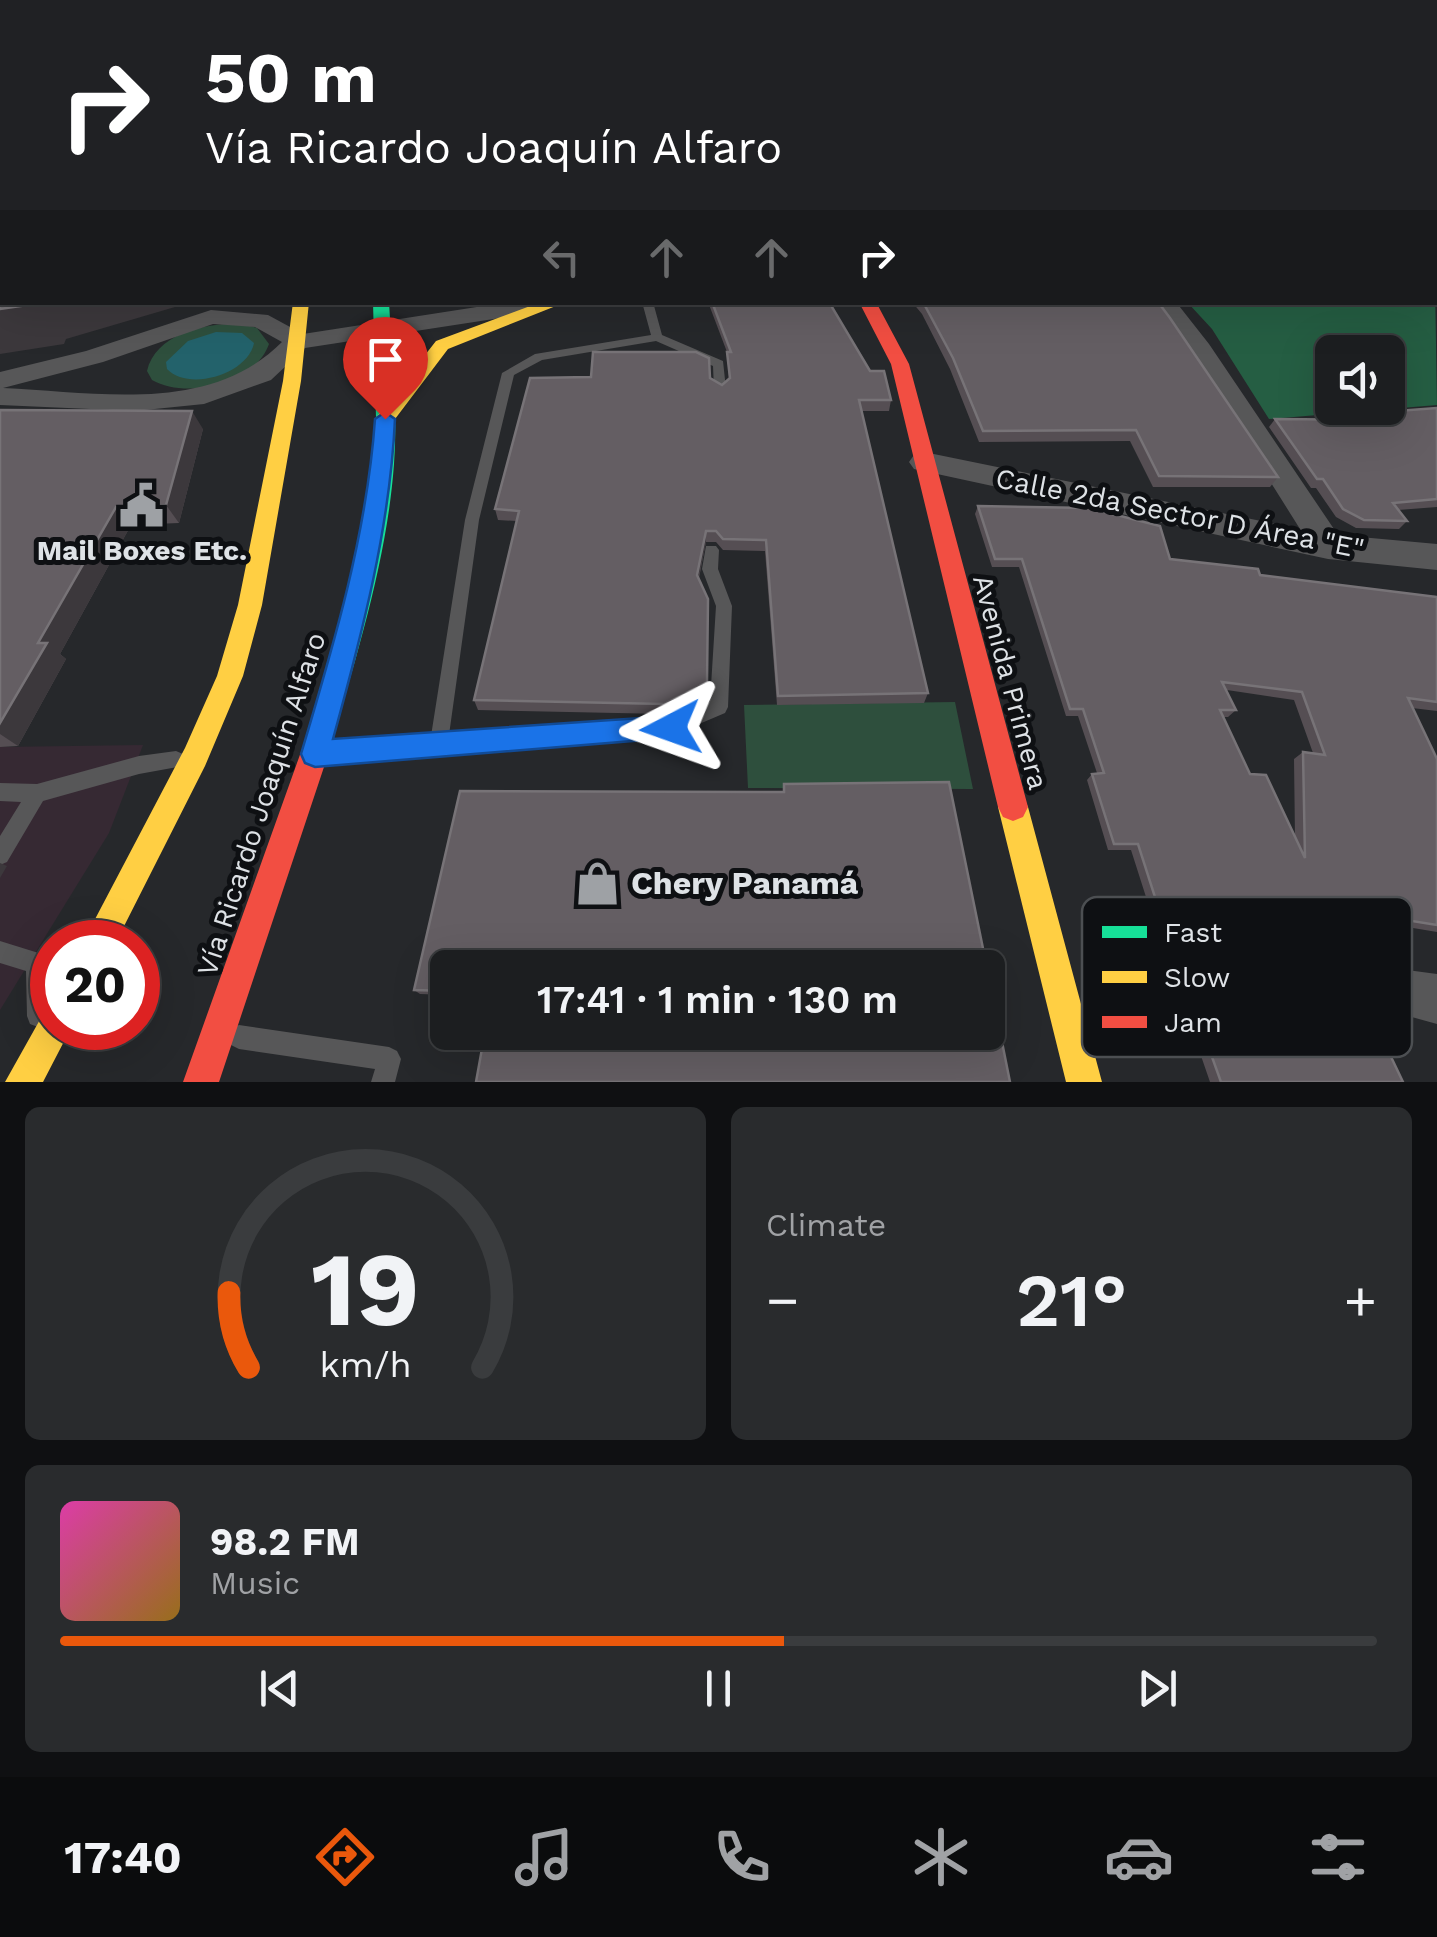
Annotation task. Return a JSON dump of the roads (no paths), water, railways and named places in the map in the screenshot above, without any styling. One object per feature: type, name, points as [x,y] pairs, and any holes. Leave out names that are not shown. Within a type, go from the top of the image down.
[{"type":"main road","points":[[110,920],[195,757],[230,676],[250,605],[289,402],[301,305]]},
{"type":"main road","points":[[385,419],[442,346],[550,305]]},
{"type":"main road","name":"Avenida Primera","points":[[869,305],[900,364],[1084,1082]]},
{"type":"main road","name":"Vía Ricardo Joaquín Alfaro","points":[[201,1082],[315,754],[344,652],[381,487],[385,419],[382,316]]},
{"type":"main road","points":[[24,1082],[42,1050]]},
{"type":"street","points":[[0,380],[255,305]]},
{"type":"street","points":[[190,398],[230,390],[260,375],[297,342],[382,316],[520,305]]},
{"type":"street","points":[[1165,305],[1200,350],[1328,547]]},
{"type":"street","points":[[211,318],[259,320],[285,331],[297,342]]},
{"type":"street","points":[[149,339],[128,384],[138,396],[156,400]]},
{"type":"street","points":[[0,396],[289,402]]},
{"type":"street","name":"Calle 2da Sector D Área \"E\"","points":[[924,462],[1328,547],[1437,557]]},
{"type":"lane","points":[[648,305],[657,338]]},
{"type":"lane","points":[[439,744],[472,520],[508,373],[539,357],[657,338],[719,364],[720,389]]},
{"type":"lane","points":[[315,754],[671,728],[719,708],[724,606],[710,569],[711,550]]},
{"type":"lane","points":[[0,792],[37,793],[138,765],[195,757]]},
{"type":"lane","points":[[0,855],[37,793]]},
{"type":"lane","points":[[0,952],[37,963],[38,1058]]},
{"type":"lane","points":[[218,1034],[390,1059],[383,1082]]},
{"type":"water","points":[[216,332],[242,333],[254,343],[241,363],[230,371],[203,379],[177,376],[167,369],[166,362],[188,341]]},
{"type":"place","name":"Mail Boxes Etc.","points":[[142,505]]},
{"type":"place","name":"Chery Panamá","points":[[598,883]]}]
